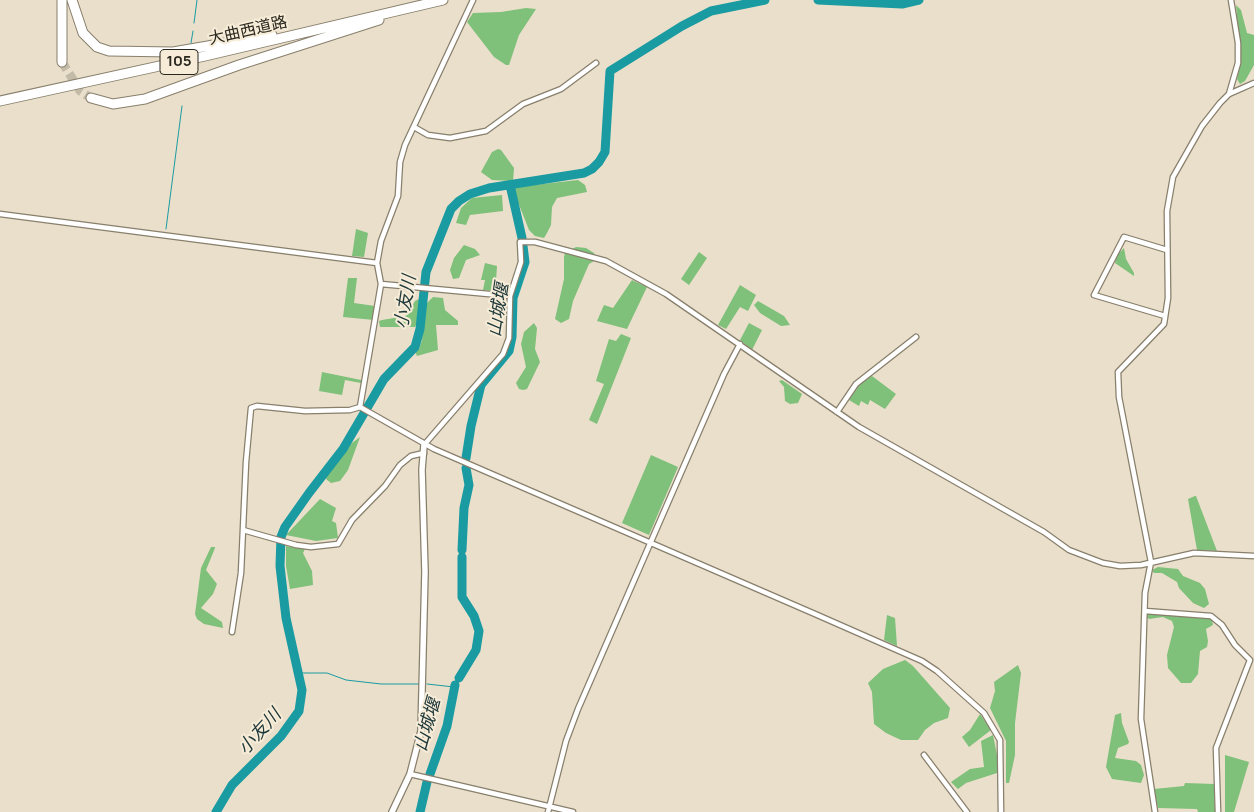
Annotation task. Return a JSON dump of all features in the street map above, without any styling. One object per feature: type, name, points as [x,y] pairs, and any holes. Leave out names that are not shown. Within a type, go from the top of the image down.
[{"type":"highway","points":[[62,0],[62,62]]},
{"type":"highway","points":[[72,0],[79,26],[88,40],[98,46],[120,52],[173,52],[357,20]]},
{"type":"highway","points":[[91,98],[113,104],[145,99],[240,65],[442,0]]},
{"type":"highway","name":"大曲西道路","points":[[0,101],[205,56],[442,0]]},
{"type":"street","points":[[360,406],[380,284],[377,263],[381,241],[398,196],[400,162],[405,145],[473,0]]},
{"type":"street","points":[[1155,812],[1142,729],[1145,611],[1148,572],[1151,562],[1119,398],[1118,372],[1162,328],[1168,298],[1167,211],[1174,177],[1202,126],[1229,94],[1238,63],[1238,43],[1231,0]]},
{"type":"street","points":[[414,128],[428,135],[450,138],[486,131],[523,104],[561,89],[596,63]]},
{"type":"street","points":[[1229,94],[1254,83]]},
{"type":"street","points":[[0,214],[377,263]]},
{"type":"street","points":[[1165,316],[1094,295],[1124,237],[1167,250]]},
{"type":"street","points":[[392,812],[410,774],[421,731],[425,572],[422,470],[424,445],[503,354],[509,338],[510,296],[521,262],[520,242],[535,242],[554,246],[606,261],[633,275],[666,294],[859,427],[1044,532],[1069,550],[1112,565],[1129,566],[1194,553],[1254,556]]},
{"type":"street","points":[[380,284],[510,296]]},
{"type":"street","points":[[837,412],[856,384],[883,365],[916,337]]},
{"type":"street","points":[[548,809],[566,741],[578,709],[724,374],[740,344]]},
{"type":"street","points":[[232,632],[241,573],[246,462],[251,408],[257,406],[305,411],[350,410],[360,406]]},
{"type":"street","points":[[360,406],[424,445],[922,661],[937,671],[984,713],[1000,740],[1001,812]]},
{"type":"street","points":[[243,530],[296,545],[338,544],[352,520],[385,486],[400,465],[411,456],[424,453]]},
{"type":"street","points":[[1145,611],[1211,616],[1222,625],[1235,645],[1250,660],[1216,748],[1218,812]]},
{"type":"street","points":[[924,755],[967,812]]},
{"type":"street","points":[[410,774],[548,809],[572,812]]},
{"type":"green space","points":[[1236,5],[1241,10],[1247,33],[1254,35],[1254,65],[1245,81],[1240,84],[1237,79],[1241,62]]},
{"type":"green space","points":[[526,8],[536,9],[519,35],[509,65],[494,57],[467,22],[473,13],[501,12]]},
{"type":"green space","points":[[498,149],[501,150],[514,168],[513,181],[492,180],[481,172],[492,152]]},
{"type":"green space","points":[[578,180],[585,185],[587,192],[557,198],[552,207],[551,225],[547,233],[544,238],[535,236],[529,230],[516,197],[514,190],[516,187]]},
{"type":"green space","points":[[502,195],[503,211],[470,215],[466,225],[456,223],[461,208],[472,198]]},
{"type":"green space","points":[[356,229],[368,233],[364,257],[352,256]]},
{"type":"green space","points":[[464,245],[475,249],[480,255],[466,260],[459,278],[453,279],[450,270],[454,258]]},
{"type":"green space","points":[[576,247],[586,248],[594,253],[595,256],[594,261],[589,264],[573,301],[569,319],[561,323],[555,319],[564,279],[564,257],[565,253]]},
{"type":"green space","points":[[1124,248],[1126,259],[1134,276],[1115,263],[1117,255]]},
{"type":"green space","points":[[699,252],[707,258],[689,285],[681,279]]},
{"type":"green space","points":[[485,263],[497,266],[496,281],[506,292],[483,290],[485,280],[481,280]]},
{"type":"green space","points":[[348,278],[357,278],[354,303],[375,306],[374,320],[343,317]]},
{"type":"green space","points":[[632,280],[647,287],[627,329],[597,321],[604,305],[613,308]]},
{"type":"green space","points":[[740,285],[756,295],[748,311],[740,307],[726,329],[718,325]]},
{"type":"green space","points":[[433,297],[443,298],[445,310],[458,321],[458,325],[436,325],[438,350],[417,356],[415,351],[419,349],[422,340],[425,305]]},
{"type":"green space","points":[[419,299],[419,318],[415,327],[380,327],[379,321],[406,316],[415,301]]},
{"type":"green space","points":[[758,301],[784,316],[790,325],[781,326],[760,313],[754,305]]},
{"type":"green space","points":[[534,323],[537,328],[535,349],[540,362],[527,389],[523,390],[519,389],[516,383],[526,367],[521,344],[524,332]]},
{"type":"green space","points":[[749,323],[762,330],[752,350],[740,340]]},
{"type":"green space","points":[[621,334],[631,338],[597,424],[589,420],[604,384],[596,381],[609,339],[616,341]]},
{"type":"green space","points":[[322,372],[361,380],[361,383],[345,380],[342,395],[319,391]]},
{"type":"green space","points":[[872,376],[896,394],[885,409],[870,400],[868,405],[861,401],[859,406],[849,400],[860,384]]},
{"type":"green space","points":[[782,380],[802,394],[798,403],[790,404],[785,401],[784,387],[779,381]]},
{"type":"green space","points":[[360,437],[348,470],[340,481],[331,483],[326,479],[327,475],[352,443]]},
{"type":"green space","points":[[651,455],[678,467],[649,535],[622,523]]},
{"type":"green space","points":[[1196,496],[1217,551],[1197,550],[1188,499]]},
{"type":"green space","points":[[320,499],[336,508],[332,521],[336,523],[338,538],[316,541],[286,535]]},
{"type":"green space","points":[[286,546],[305,549],[303,553],[312,571],[313,585],[290,589],[286,566]]},
{"type":"green space","points":[[211,547],[215,548],[206,570],[217,584],[213,594],[201,608],[222,622],[223,628],[204,624],[197,619],[195,614],[201,568]]},
{"type":"green space","points":[[1158,567],[1178,569],[1183,576],[1200,583],[1205,589],[1209,604],[1204,608],[1193,603],[1179,588],[1177,582],[1162,573],[1154,573],[1152,570]]},
{"type":"green space","points":[[1150,608],[1211,615],[1213,625],[1206,629],[1207,647],[1200,651],[1198,674],[1191,683],[1181,683],[1168,668],[1167,655],[1174,627],[1172,621],[1163,617],[1149,619],[1147,617]]},
{"type":"green space","points":[[887,615],[895,618],[897,646],[884,640]]},
{"type":"green space","points":[[905,660],[913,666],[950,708],[948,718],[934,723],[925,730],[918,740],[901,740],[886,733],[874,724],[872,692],[868,683],[883,669]]},
{"type":"green space","points":[[1018,665],[1021,673],[1015,723],[1015,755],[1009,783],[1006,783],[1006,741],[990,708],[995,691],[994,682]]},
{"type":"green space","points":[[1121,713],[1122,723],[1129,742],[1118,748],[1115,758],[1136,761],[1141,765],[1144,775],[1141,783],[1112,779],[1106,767],[1115,715]]},
{"type":"green space","points":[[980,714],[991,730],[969,747],[962,737],[970,730]]},
{"type":"green space","points":[[993,735],[997,755],[997,773],[966,783],[958,789],[951,782],[970,769],[984,767],[981,741]]},
{"type":"green space","points":[[1225,755],[1249,762],[1234,812],[1225,812]]},
{"type":"green space","points":[[1185,783],[1214,784],[1215,812],[1198,812],[1197,809],[1158,808],[1154,789],[1184,786]]},
{"type":"waterway","points":[[194,23],[197,0]]},
{"type":"waterway","name":"小友川","points":[[216,812],[232,785],[281,736],[299,711],[302,690],[286,618],[280,566],[281,537],[285,527],[343,449],[384,379],[415,347],[420,329],[426,272],[451,209],[470,194],[489,188],[584,173],[592,169],[605,152],[610,71],[682,26],[711,11],[765,0]]},
{"type":"waterway","name":"小友川","points":[[818,0],[902,4],[919,0]]},
{"type":"waterway","points":[[191,43],[193,31]]},
{"type":"waterway","points":[[166,229],[182,106]]},
{"type":"waterway","name":"山城堰","points":[[510,185],[522,238]]},
{"type":"waterway","name":"山城堰","points":[[466,458],[471,426],[481,385],[509,351],[512,337],[513,298],[525,262],[523,246]]},
{"type":"waterway","name":"山城堰","points":[[462,550],[464,508],[469,485],[466,468]]},
{"type":"waterway","name":"山城堰","points":[[459,678],[476,650],[479,631],[474,616],[462,597],[462,557]]},
{"type":"waterway","points":[[299,673],[327,673],[346,680],[381,684],[420,684]]},
{"type":"waterway","points":[[427,684],[454,687]]},
{"type":"waterway","name":"山城堰","points":[[430,774],[447,726],[455,685]]},
{"type":"waterway","name":"山城堰","points":[[420,812],[427,782]]},
{"type":"tunnel","points":[[62,62],[80,91],[91,98]]}]
